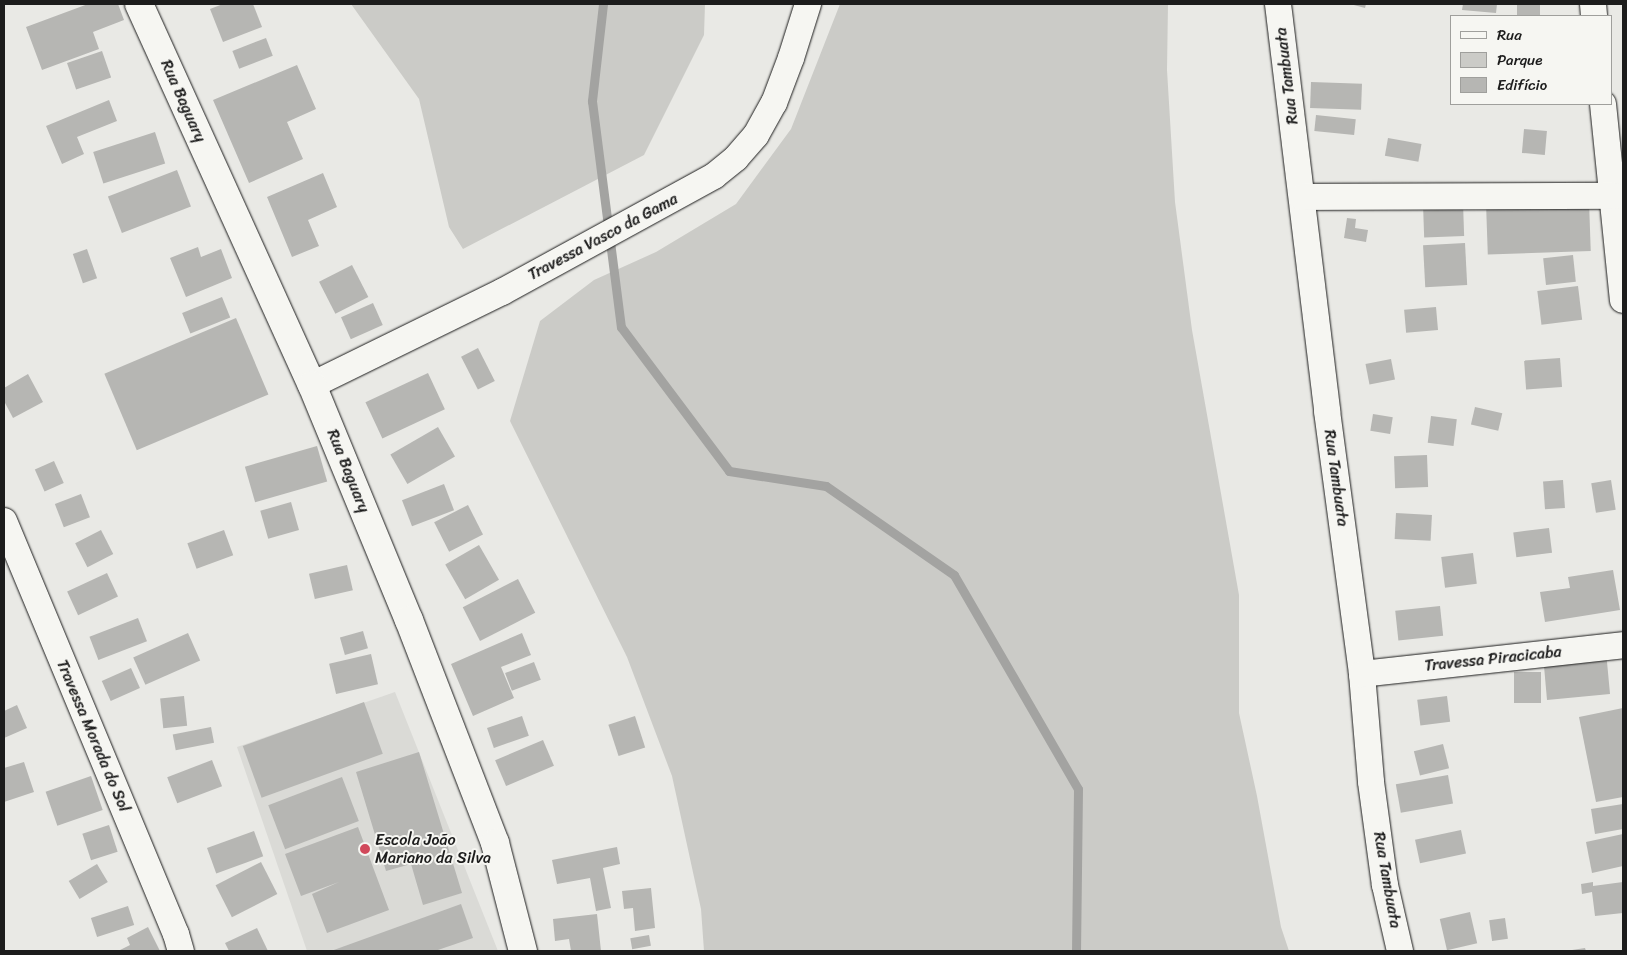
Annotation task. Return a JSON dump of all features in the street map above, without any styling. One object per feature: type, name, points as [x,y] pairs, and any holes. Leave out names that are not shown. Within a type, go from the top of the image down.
[{"type":"street","name":"Rua Baguary","points":[[139,4],[312,385],[409,620],[495,843],[523,951]]},
{"type":"street","name":"Travessa Vasco da Gama","points":[[312,385],[502,292],[714,176],[736,158],[756,135],[774,103],[808,4]]},
{"type":"street","name":"Rua Tambuata","points":[[1278,4],[1327,411],[1362,674],[1371,782],[1384,876],[1400,951]]},
{"type":"street","points":[[1603,105],[1623,300]]},
{"type":"street","points":[[1302,197],[1613,196]]},
{"type":"street","name":"Travessa Morada do Sol","points":[[4,521],[176,934],[181,951]]},
{"type":"street","name":"Travessa Piracicaba","points":[[1362,674],[1623,645]]},
{"type":"shaded area","name":"Escola João Mariano da Silva","points":[[395,692],[498,951],[307,951],[237,747]]},
{"type":"green space","points":[[351,4],[705,4],[704,35],[644,155],[463,249],[449,227],[419,99]]},
{"type":"green space","points":[[840,4],[1168,4],[1167,70],[1175,202],[1192,330],[1239,595],[1239,713],[1257,796],[1281,927],[1289,951],[704,951],[701,909],[672,776],[627,657],[510,421],[540,321],[594,280],[656,252],[736,204],[791,129]]},
{"type":"building","points":[[88,4],[118,4],[124,20],[93,32],[99,49],[42,70],[26,27]]},
{"type":"building","points":[[223,4],[253,4],[262,27],[223,42],[210,9]]},
{"type":"building","points":[[1350,4],[1366,4],[1365,8]]},
{"type":"building","points":[[1463,4],[1497,4],[1496,13],[1462,10]]},
{"type":"building","points":[[1517,4],[1540,4],[1540,15],[1517,15]]},
{"type":"building","points":[[266,38],[273,56],[239,69],[232,51]]},
{"type":"building","points":[[102,51],[111,77],[76,90],[67,63]]},
{"type":"building","points":[[297,65],[316,109],[287,122],[303,159],[249,183],[213,100]]},
{"type":"building","points":[[1311,82],[1362,84],[1361,110],[1310,108]]},
{"type":"building","points":[[109,100],[117,121],[77,137],[84,154],[62,164],[46,126]]},
{"type":"building","points":[[1316,115],[1356,119],[1354,135],[1314,131]]},
{"type":"building","points":[[1524,129],[1547,131],[1545,155],[1522,153]]},
{"type":"building","points":[[155,132],[165,163],[103,183],[93,152]]},
{"type":"building","points":[[1388,138],[1421,144],[1418,162],[1385,156]]},
{"type":"building","points":[[177,170],[191,206],[122,233],[108,197]]},
{"type":"building","points":[[323,173],[337,207],[308,220],[319,246],[292,257],[267,197]]},
{"type":"building","points":[[1589,201],[1591,251],[1488,255],[1486,205]]},
{"type":"building","points":[[1463,203],[1464,236],[1424,237],[1423,204]]},
{"type":"building","points":[[1347,218],[1356,219],[1355,228],[1368,230],[1366,242],[1344,238]]},
{"type":"building","points":[[1465,243],[1467,285],[1425,287],[1423,245]]},
{"type":"building","points":[[198,247],[201,257],[221,249],[232,278],[186,297],[170,258]]},
{"type":"building","points":[[87,249],[97,278],[83,283],[73,254]]},
{"type":"building","points":[[1573,255],[1576,282],[1546,285],[1543,258]]},
{"type":"building","points":[[352,265],[368,297],[335,314],[319,282]]},
{"type":"building","points":[[1578,286],[1582,320],[1541,325],[1537,291]]},
{"type":"building","points":[[222,297],[230,317],[190,334],[182,313]]},
{"type":"building","points":[[373,303],[383,325],[351,339],[341,317]]},
{"type":"building","points":[[1436,307],[1438,330],[1406,333],[1404,310]]},
{"type":"building","points":[[236,318],[268,394],[137,450],[104,374]]},
{"type":"building","points":[[478,348],[495,381],[478,390],[461,357]]},
{"type":"building","points":[[1560,358],[1562,387],[1526,389],[1524,361]]},
{"type":"building","points":[[1391,359],[1395,380],[1369,385],[1365,364]]},
{"type":"building","points":[[428,373],[445,409],[382,438],[365,402]]},
{"type":"building","points":[[28,374],[43,402],[13,418],[4,401],[4,388]]},
{"type":"building","points":[[1475,407],[1502,413],[1498,431],[1471,425]]},
{"type":"building","points":[[1373,414],[1393,417],[1390,434],[1370,431]]},
{"type":"building","points":[[1431,416],[1457,419],[1454,446],[1428,443]]},
{"type":"building","points":[[438,427],[455,456],[407,484],[390,454]]},
{"type":"building","points":[[317,446],[327,482],[255,502],[245,467]]},
{"type":"building","points":[[1427,455],[1428,487],[1395,488],[1394,456]]},
{"type":"building","points":[[54,461],[64,483],[45,491],[35,470]]},
{"type":"building","points":[[1563,480],[1565,508],[1545,509],[1543,481]]},
{"type":"building","points":[[1611,480],[1616,510],[1596,513],[1591,483]]},
{"type":"building","points":[[444,484],[454,510],[412,526],[402,500]]},
{"type":"building","points":[[81,494],[90,517],[64,527],[55,504]]},
{"type":"building","points":[[291,502],[299,530],[268,539],[260,511]]},
{"type":"building","points":[[468,505],[483,534],[449,552],[434,522]]},
{"type":"building","points":[[1396,513],[1432,515],[1431,541],[1395,539]]},
{"type":"building","points":[[1549,528],[1552,553],[1516,557],[1513,532]]},
{"type":"building","points":[[101,530],[113,554],[87,567],[75,543]]},
{"type":"building","points":[[224,530],[233,555],[197,569],[187,543]]},
{"type":"building","points":[[479,545],[499,580],[465,599],[445,564]]},
{"type":"building","points":[[1473,553],[1477,584],[1445,588],[1441,557]]},
{"type":"building","points":[[347,565],[353,590],[315,599],[309,574]]},
{"type":"building","points":[[1613,570],[1620,610],[1545,622],[1540,592],[1570,588],[1568,577]]},
{"type":"building","points":[[107,573],[118,597],[78,615],[67,592]]},
{"type":"building","points":[[518,579],[535,613],[480,641],[463,607]]},
{"type":"building","points":[[1440,606],[1443,636],[1398,641],[1395,611]]},
{"type":"building","points":[[138,618],[147,641],[98,660],[89,637]]},
{"type":"building","points":[[363,631],[368,648],[345,655],[340,638]]},
{"type":"building","points":[[188,633],[200,660],[145,685],[133,657]]},
{"type":"building","points":[[522,633],[531,655],[501,667],[514,698],[473,716],[451,664]]},
{"type":"building","points":[[1606,651],[1610,694],[1547,700],[1544,666]]},
{"type":"building","points":[[371,654],[378,684],[336,694],[329,664]]},
{"type":"building","points":[[534,662],[541,680],[512,691],[505,673]]},
{"type":"building","points":[[131,668],[140,688],[111,701],[102,681]]},
{"type":"building","points":[[1514,672],[1541,672],[1541,703],[1514,703]]},
{"type":"building","points":[[184,696],[187,726],[163,728],[160,699]]},
{"type":"building","points":[[1447,696],[1450,722],[1420,725],[1417,700]]},
{"type":"building","points":[[364,702],[383,754],[262,798],[243,746]]},
{"type":"building","points":[[17,705],[27,728],[4,738],[4,711]]},
{"type":"building","points":[[1623,708],[1623,797],[1596,802],[1579,717]]},
{"type":"building","points":[[522,716],[529,736],[494,748],[487,728]]},
{"type":"building","points":[[635,716],[645,747],[619,756],[608,725]]},
{"type":"building","points":[[211,727],[214,743],[176,750],[173,734]]},
{"type":"building","points":[[543,740],[554,766],[506,786],[495,760]]},
{"type":"building","points":[[1443,744],[1449,768],[1420,776],[1414,751]]},
{"type":"building","points":[[419,752],[462,893],[423,905],[411,864],[386,871],[356,772]]},
{"type":"building","points":[[212,760],[222,786],[177,803],[167,777]]},
{"type":"building","points":[[24,762],[34,792],[4,802],[4,768]]},
{"type":"building","points":[[1448,775],[1453,804],[1401,813],[1396,784]]},
{"type":"building","points":[[91,776],[103,810],[57,826],[46,792]]},
{"type":"building","points":[[342,777],[359,821],[285,849],[268,805]]},
{"type":"building","points":[[1623,804],[1623,829],[1595,834],[1591,809]]},
{"type":"building","points":[[109,825],[118,852],[91,860],[82,834]]},
{"type":"building","points":[[358,827],[389,910],[327,933],[312,894],[339,882],[301,896],[285,854]]},
{"type":"building","points":[[1461,830],[1466,853],[1420,863],[1415,840]]},
{"type":"building","points":[[254,831],[263,856],[216,873],[207,848]]},
{"type":"building","points":[[1623,834],[1623,866],[1592,873],[1586,842]]},
{"type":"building","points":[[617,847],[620,864],[603,868],[611,908],[596,911],[590,878],[557,884],[552,860]]},
{"type":"building","points":[[261,862],[277,894],[232,917],[216,885]]},
{"type":"building","points":[[97,864],[108,882],[80,899],[69,881]]},
{"type":"building","points":[[1593,882],[1593,886],[1623,882],[1623,913],[1595,916],[1592,892],[1582,894],[1581,884]]},
{"type":"building","points":[[651,888],[655,928],[635,931],[633,908],[624,909],[622,891]]},
{"type":"building","points":[[461,904],[473,938],[435,951],[331,951]]},
{"type":"building","points":[[128,906],[134,925],[97,937],[91,918]]},
{"type":"building","points":[[1470,912],[1477,943],[1447,950],[1440,919]]},
{"type":"building","points":[[597,914],[601,951],[571,951],[569,939],[555,941],[553,919]]},
{"type":"building","points":[[1505,918],[1508,939],[1492,941],[1489,920]]},
{"type":"building","points":[[148,927],[160,951],[118,951],[130,945],[127,938]]},
{"type":"building","points":[[257,928],[268,951],[229,951],[225,943]]},
{"type":"building","points":[[649,935],[651,946],[632,949],[630,938]]},
{"type":"building","points":[[1585,948],[1586,951],[1572,951],[1572,950]]},
{"type":"waterway","points":[[603,4],[592,101],[621,327],[729,471],[826,486],[954,575],[1078,789],[1076,951]]},
{"type":"place","name":"Escola João Mariano da Silva","points":[[365,849]]}]
